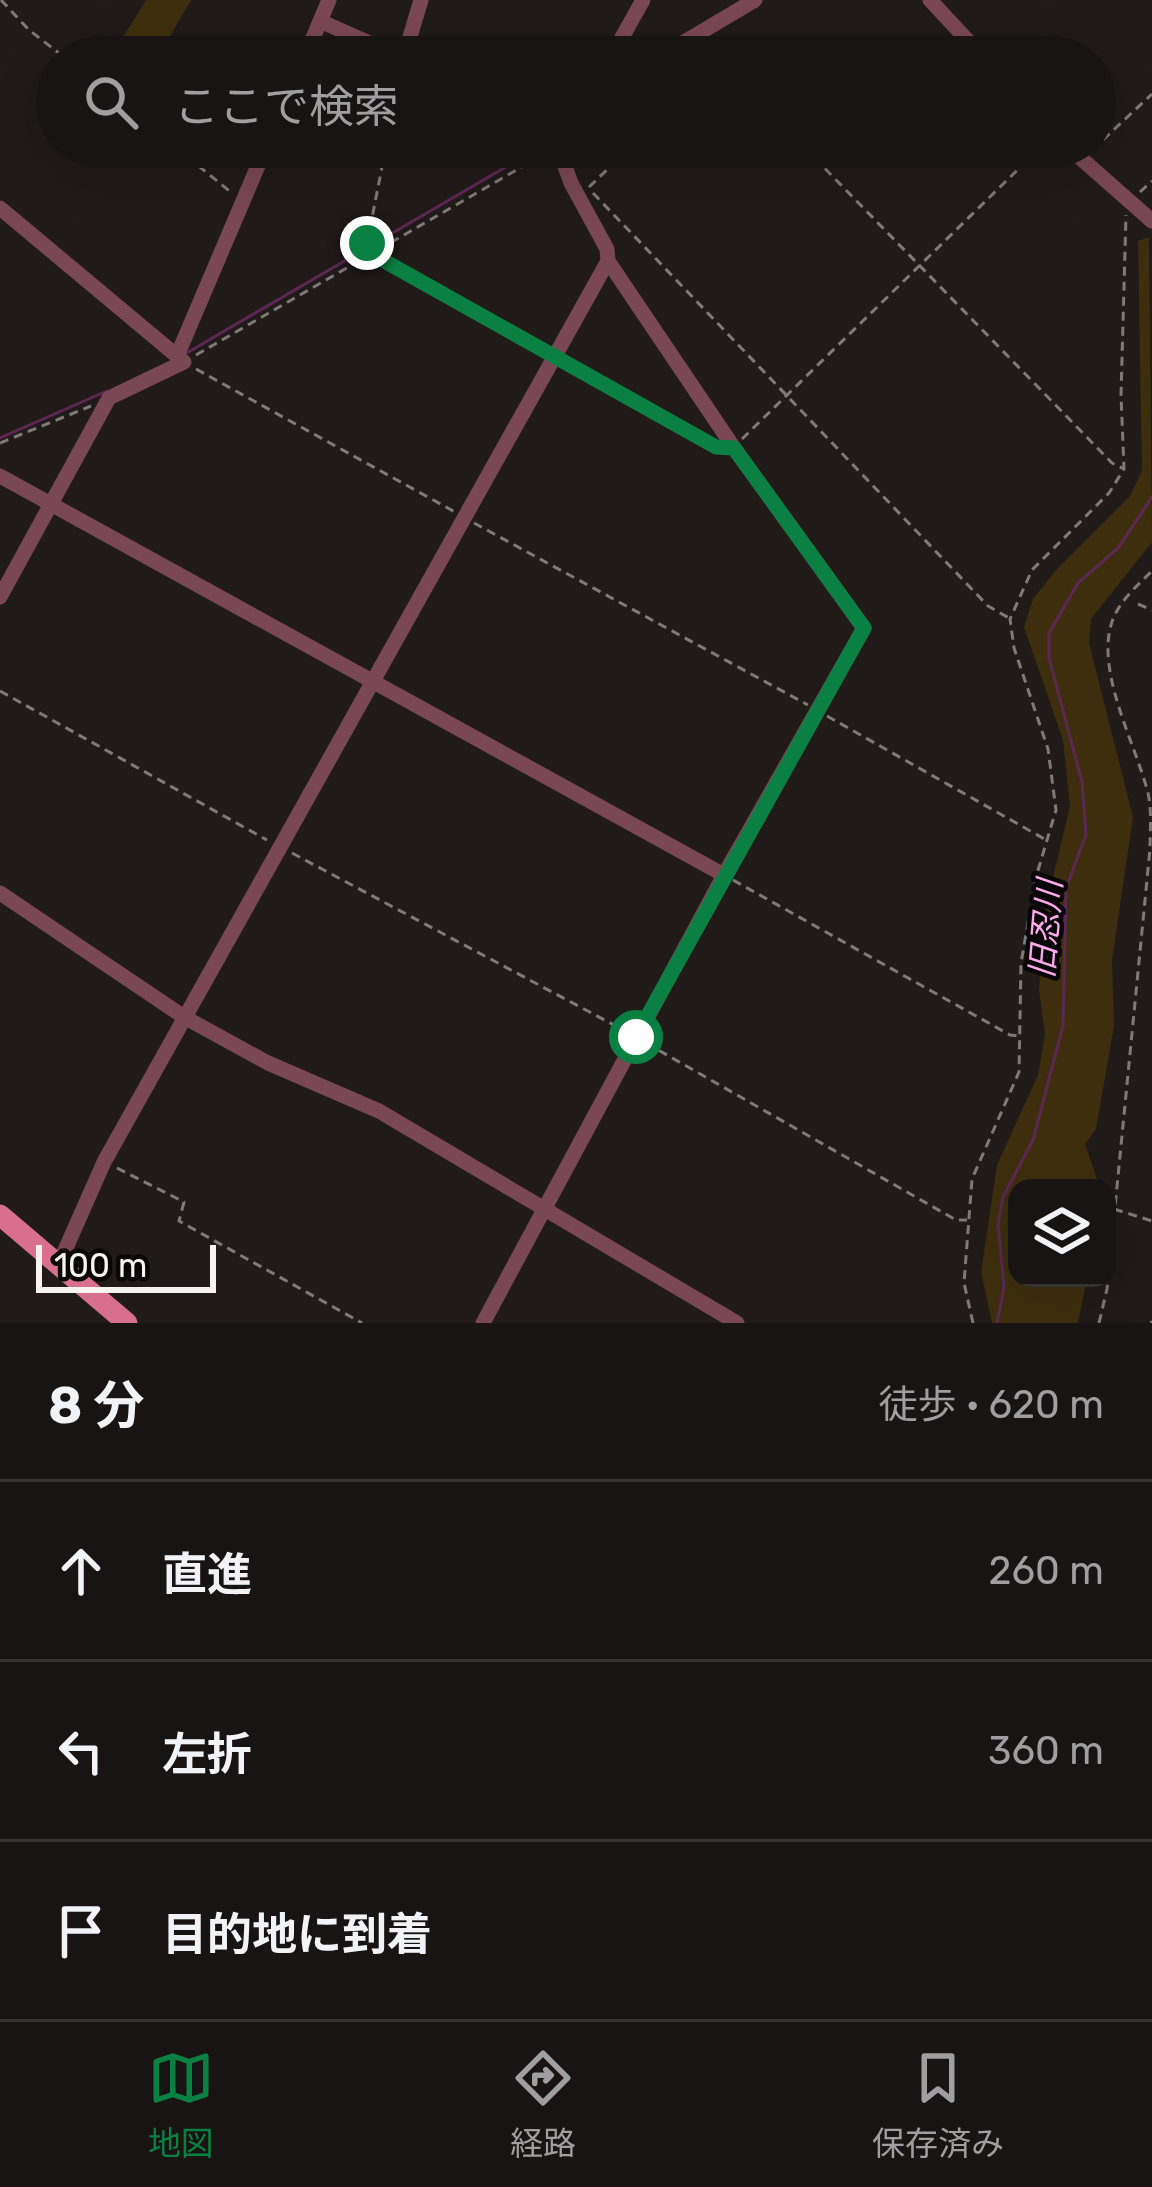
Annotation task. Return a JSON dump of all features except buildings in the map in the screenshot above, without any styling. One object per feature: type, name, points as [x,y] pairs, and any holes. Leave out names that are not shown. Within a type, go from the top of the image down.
[{"type":"main road","points":[[0,1215],[115,1319]]},
{"type":"street","points":[[314,36],[329,0]]},
{"type":"street","points":[[409,36],[422,0]]},
{"type":"street","points":[[623,36],[643,0]]},
{"type":"street","points":[[695,36],[755,0]]},
{"type":"street","points":[[930,0],[963,36]]},
{"type":"street","points":[[320,21],[354,36]]},
{"type":"street","points":[[0,597],[109,398],[181,359],[257,168]]},
{"type":"street","points":[[483,1323],[724,875],[864,628],[734,448],[608,261],[607,249],[566,168]]},
{"type":"street","points":[[1091,168],[1148,218]]},
{"type":"street","points":[[0,208],[181,359]]},
{"type":"street","points":[[58,1266],[104,1162],[608,261]]},
{"type":"street","points":[[0,476],[724,875]]},
{"type":"street","points":[[0,892],[184,1017],[268,1063],[379,1111],[737,1323]]},
{"type":"path","points":[[1,0],[37,36]]},
{"type":"path","points":[[1116,128],[1152,94]]},
{"type":"path","points":[[202,168],[243,202]]},
{"type":"path","points":[[369,249],[382,168]]},
{"type":"path","points":[[181,359],[519,168]]},
{"type":"path","points":[[609,168],[588,188],[988,605],[1010,619]]},
{"type":"path","points":[[824,168],[1112,463],[1124,469]]},
{"type":"path","points":[[369,249],[716,447],[734,448],[1019,168]]},
{"type":"path","points":[[973,1323],[964,1283],[974,1171],[1012,1095],[1020,1064],[1025,935],[1056,810],[1044,730],[1014,648],[1010,619],[1032,570],[1108,493],[1124,469],[1121,394],[1129,204],[1152,182]]},
{"type":"path","points":[[181,359],[1048,842]]},
{"type":"path","points":[[0,443],[109,398]]},
{"type":"path","points":[[1116,1189],[1150,812],[1120,709],[1108,640],[1122,602],[1152,571]]},
{"type":"path","points":[[1138,604],[1152,610]]},
{"type":"path","points":[[0,691],[636,1037],[956,1220],[969,1220]]},
{"type":"path","points":[[724,875],[1021,1037]]},
{"type":"path","points":[[104,1162],[184,1202],[179,1221],[362,1323]]},
{"type":"path","points":[[1116,1210],[1152,1221]]},
{"type":"path","points":[[1099,1323],[1107,1287]]},
{"type":"shaded area","points":[[146,0],[191,0],[170,36],[124,36]]},
{"type":"shaded area","points":[[1149,237],[1152,542],[1091,619],[1089,643],[1133,817],[1112,960],[1114,1026],[1096,1129],[1085,1144],[1097,1179],[1008,1179],[1008,1287],[1085,1287],[1078,1323],[992,1323],[981,1272],[997,1165],[1038,1075],[1045,1034],[1039,990],[1045,911],[1070,806],[1063,740],[1024,627],[1033,599],[1130,496],[1142,471],[1138,241]]},
{"type":"waterway","points":[[185,354],[504,168]]},
{"type":"waterway","points":[[0,438],[107,391]]},
{"type":"waterway","name":"旧忍川","points":[[997,1323],[1004,1287],[998,1224],[1003,1197],[1033,1140],[1063,1026],[1066,889],[1086,834],[1082,782],[1049,658],[1049,633],[1078,583],[1118,548],[1152,497]]},
{"type":"route","points":[[367,243],[370,253],[716,447],[734,448],[864,628],[636,1037]]}]
